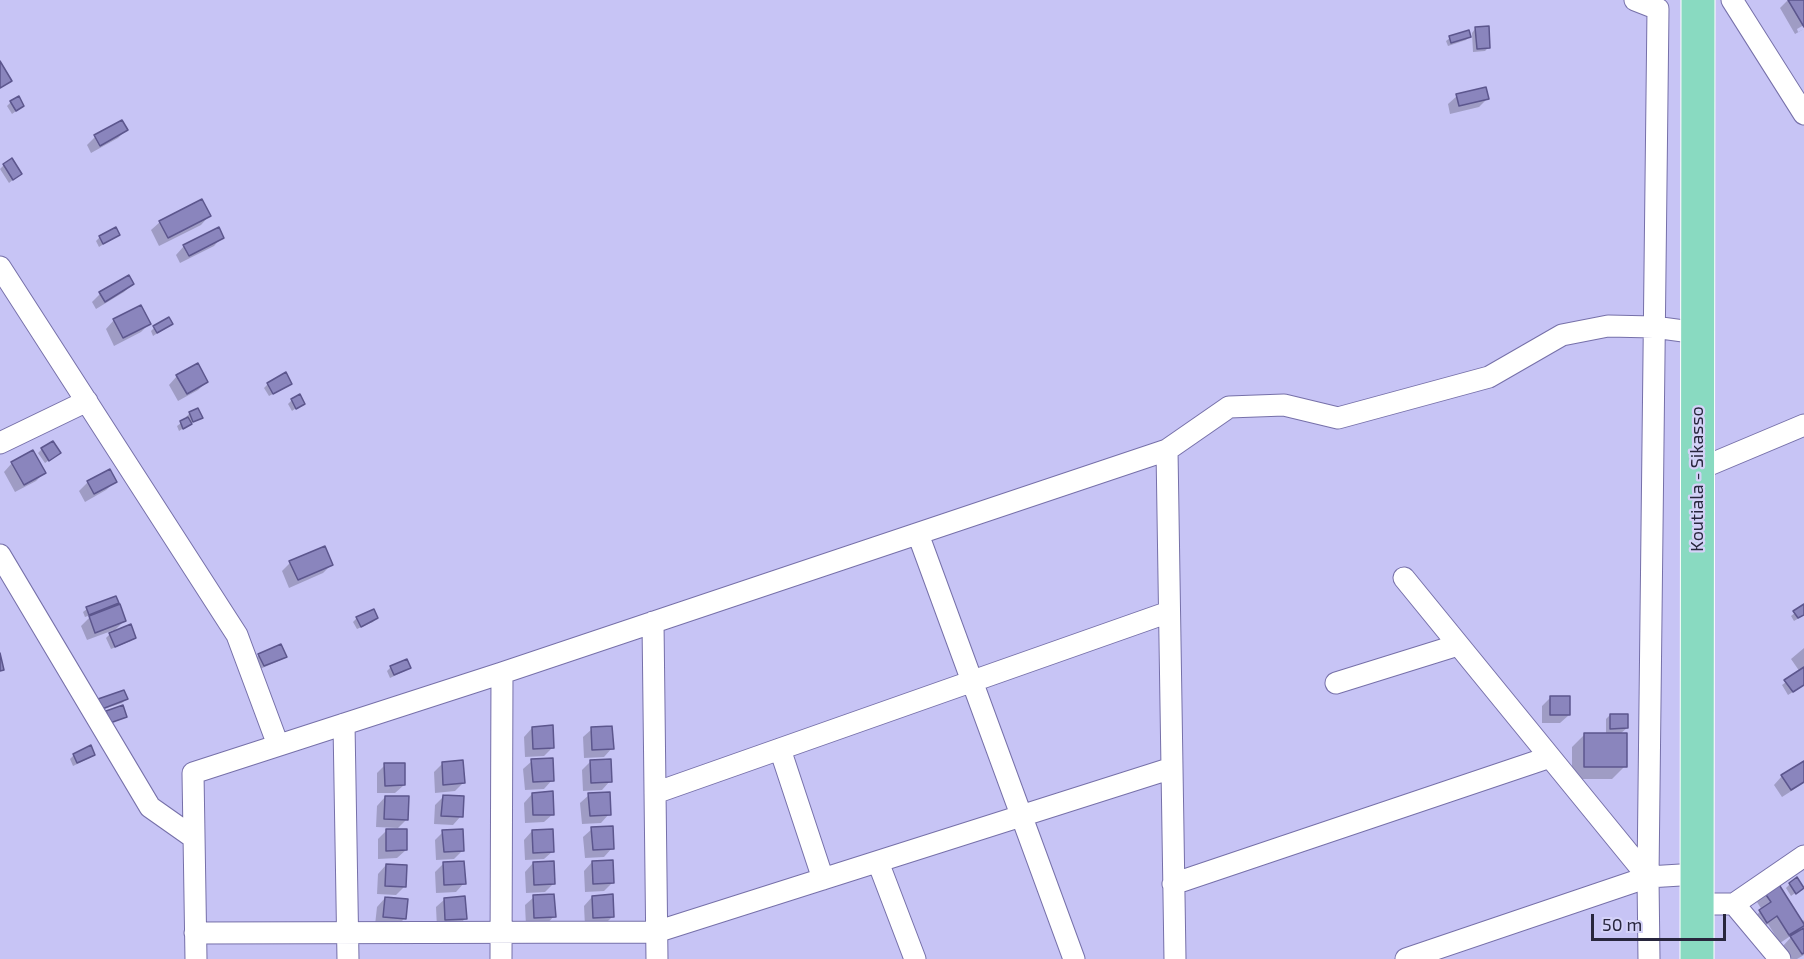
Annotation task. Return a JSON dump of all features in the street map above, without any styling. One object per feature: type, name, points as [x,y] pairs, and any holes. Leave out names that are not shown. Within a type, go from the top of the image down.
[{"type":"main road","name":"Koutiala - Sikasso","points":[[1697,959],[1698,0]]},
{"type":"street","points":[[1635,0],[1658,9],[1649,959]]},
{"type":"street","points":[[1732,0],[1804,114]]},
{"type":"street","points":[[0,267],[237,635],[278,745]]},
{"type":"street","points":[[196,959],[192,773],[502,673],[1167,450],[1229,407],[1284,405],[1338,418],[1489,377],[1562,335],[1608,326],[1654,327],[1698,333]]},
{"type":"street","points":[[0,443],[87,401]]},
{"type":"street","points":[[1697,470],[1802,430]]},
{"type":"street","points":[[1167,450],[1174,959]]},
{"type":"street","points":[[918,534],[1074,959]]},
{"type":"street","points":[[0,555],[150,807],[194,838]]},
{"type":"street","points":[[1404,578],[1648,877]]},
{"type":"street","points":[[655,793],[1169,612]]},
{"type":"street","points":[[653,622],[657,959]]},
{"type":"street","points":[[1336,683],[1458,645]]},
{"type":"street","points":[[501,959],[502,673]]},
{"type":"street","points":[[344,724],[348,959]]},
{"type":"street","points":[[780,750],[823,879]]},
{"type":"street","points":[[1173,884],[1550,757]]},
{"type":"street","points":[[195,933],[656,933],[1172,768]]},
{"type":"street","points":[[1734,904],[1804,856]]},
{"type":"street","points":[[878,862],[915,959]]},
{"type":"street","points":[[1406,959],[1648,877],[1697,889],[1734,904],[1780,959]]},
{"type":"building","points":[[1788,0],[1804,0],[1804,27]]},
{"type":"building","points":[[1489,26],[1490,48],[1477,49],[1475,27]]},
{"type":"building","points":[[1469,30],[1471,37],[1451,43],[1449,36]]},
{"type":"building","points":[[0,61],[12,81],[0,88]]},
{"type":"building","points":[[1486,87],[1489,99],[1459,106],[1456,94]]},
{"type":"building","points":[[19,96],[24,106],[16,111],[10,101]]},
{"type":"building","points":[[122,120],[128,130],[100,146],[94,135]]},
{"type":"building","points":[[12,158],[22,174],[13,180],[3,164]]},
{"type":"building","points":[[202,199],[211,216],[168,238],[159,221]]},
{"type":"building","points":[[116,227],[120,235],[103,244],[99,236]]},
{"type":"building","points":[[219,227],[224,238],[189,256],[183,245]]},
{"type":"building","points":[[129,275],[134,284],[105,302],[99,292]]},
{"type":"building","points":[[141,305],[151,324],[123,338],[113,319]]},
{"type":"building","points":[[169,317],[173,324],[157,333],[153,326]]},
{"type":"building","points":[[198,363],[208,382],[187,394],[176,375]]},
{"type":"building","points":[[286,372],[292,384],[273,394],[267,383]]},
{"type":"building","points":[[300,394],[305,404],[296,409],[291,399]]},
{"type":"building","points":[[198,408],[203,418],[193,422],[189,412]]},
{"type":"building","points":[[188,417],[192,424],[183,429],[180,421]]},
{"type":"building","points":[[53,441],[61,453],[49,461],[41,448]]},
{"type":"building","points":[[33,450],[46,473],[24,485],[11,462]]},
{"type":"building","points":[[110,469],[117,482],[94,494],[87,481]]},
{"type":"building","points":[[325,546],[333,565],[298,580],[289,561]]},
{"type":"building","points":[[116,596],[119,603],[89,615],[86,607]]},
{"type":"building","points":[[120,604],[126,621],[95,633],[89,616]]},
{"type":"building","points":[[1804,604],[1804,615],[1798,618],[1793,611]]},
{"type":"building","points":[[374,609],[378,618],[361,627],[356,617]]},
{"type":"building","points":[[131,624],[136,638],[115,647],[109,633]]},
{"type":"building","points":[[281,644],[287,657],[264,666],[258,654]]},
{"type":"building","points":[[0,653],[4,670],[0,671]]},
{"type":"building","points":[[407,659],[411,668],[394,675],[390,666]]},
{"type":"building","points":[[1804,667],[1804,685],[1793,692],[1784,680]]},
{"type":"building","points":[[124,690],[128,699],[102,709],[98,699]]},
{"type":"building","points":[[1550,696],[1570,696],[1570,715],[1550,715]]},
{"type":"building","points":[[123,705],[127,717],[110,723],[106,711]]},
{"type":"building","points":[[1610,714],[1628,714],[1628,728],[1610,729]]},
{"type":"building","points":[[553,725],[554,748],[533,749],[532,727]]},
{"type":"building","points":[[612,726],[614,749],[592,750],[591,727]]},
{"type":"building","points":[[1584,733],[1627,733],[1627,767],[1584,767]]},
{"type":"building","points":[[91,745],[95,755],[77,763],[73,754]]},
{"type":"building","points":[[553,758],[554,781],[533,782],[531,759]]},
{"type":"building","points":[[611,759],[612,782],[591,783],[590,760]]},
{"type":"building","points":[[463,760],[465,783],[443,785],[442,762]]},
{"type":"building","points":[[1804,761],[1804,782],[1791,790],[1781,775]]},
{"type":"building","points":[[384,763],[405,763],[405,785],[385,786]]},
{"type":"building","points":[[553,791],[554,815],[533,815],[532,793]]},
{"type":"building","points":[[610,792],[611,815],[590,816],[588,793]]},
{"type":"building","points":[[443,795],[464,796],[463,817],[441,816]]},
{"type":"building","points":[[385,796],[409,796],[408,820],[384,819]]},
{"type":"building","points":[[613,826],[614,849],[593,850],[591,827]]},
{"type":"building","points":[[386,829],[407,829],[407,850],[386,851]]},
{"type":"building","points":[[463,829],[464,851],[444,852],[442,830]]},
{"type":"building","points":[[553,829],[554,852],[533,853],[532,830]]},
{"type":"building","points":[[613,860],[614,883],[593,884],[592,861]]},
{"type":"building","points":[[464,861],[466,884],[444,885],[443,862]]},
{"type":"building","points":[[554,861],[555,884],[534,885],[533,862]]},
{"type":"building","points":[[386,864],[407,865],[406,887],[385,886]]},
{"type":"building","points":[[1797,877],[1804,888],[1796,894],[1789,883]]},
{"type":"building","points":[[1778,883],[1804,924],[1789,935],[1777,916],[1767,923],[1759,910],[1771,902],[1764,892]]},
{"type":"building","points":[[554,894],[556,917],[534,918],[533,895]]},
{"type":"building","points":[[613,894],[614,917],[593,918],[592,896]]},
{"type":"building","points":[[465,896],[467,919],[445,920],[444,898]]},
{"type":"building","points":[[385,897],[408,899],[406,919],[383,917]]},
{"type":"building","points":[[1804,928],[1804,953],[1802,954],[1790,936]]}]
